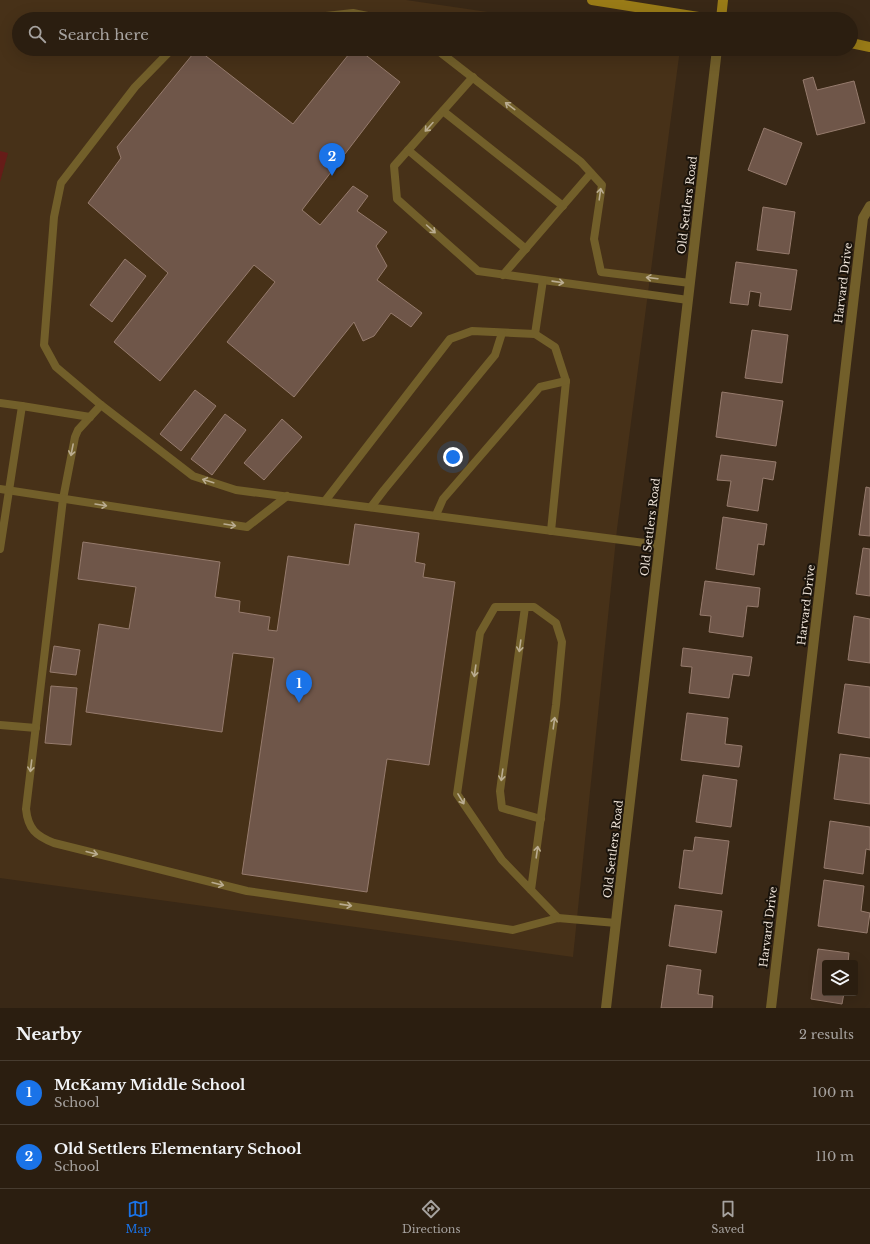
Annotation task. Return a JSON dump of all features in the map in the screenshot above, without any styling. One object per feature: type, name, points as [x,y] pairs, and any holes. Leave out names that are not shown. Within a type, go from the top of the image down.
[{"type":"main road","points":[[592,0],[667,12]]},
{"type":"main road","points":[[722,12],[723,0]]},
{"type":"main road","points":[[858,45],[870,47]]},
{"type":"street","name":"Old Settlers Road","points":[[606,1008],[716,56]]},
{"type":"street","name":"Harvard Drive","points":[[771,1008],[862,226],[863,218],[870,206]]},
{"type":"lane","points":[[165,56],[135,87],[61,183],[54,217],[44,345],[56,367],[101,405],[193,476],[236,490],[660,545]]},
{"type":"lane","points":[[445,56],[581,162],[602,185],[594,239],[601,272],[690,283]]},
{"type":"lane","points":[[473,78],[394,166],[397,199],[478,271],[688,300]]},
{"type":"lane","points":[[443,111],[563,206]]},
{"type":"lane","points":[[408,150],[526,249]]},
{"type":"lane","points":[[503,275],[591,173]]},
{"type":"lane","points":[[535,334],[543,280]]},
{"type":"lane","points":[[325,501],[450,339],[472,332],[535,334],[555,347],[566,381],[551,531]]},
{"type":"lane","points":[[371,507],[494,355],[502,333]]},
{"type":"lane","points":[[436,515],[443,499],[540,387],[566,381]]},
{"type":"lane","points":[[0,403],[90,417]]},
{"type":"lane","points":[[101,405],[78,430],[75,437],[63,499],[26,809],[27,819],[31,828],[44,840],[54,843],[247,891],[513,930],[558,918],[616,923]]},
{"type":"lane","points":[[0,549],[22,406]]},
{"type":"lane","points":[[0,489],[247,527],[287,496]]},
{"type":"lane","points":[[532,890],[556,705],[562,642],[556,623],[534,607],[495,607],[480,633],[457,794],[502,860],[558,918]]},
{"type":"lane","points":[[525,608],[500,791],[502,808],[541,819]]},
{"type":"lane","points":[[0,725],[36,728]]},
{"type":"shaded area","points":[[0,0],[406,0],[487,12],[12,12],[12,56],[679,56],[617,529],[573,957],[0,878]]},
{"type":"shaded area","points":[[0,151],[8,153],[0,182]]},
{"type":"building","points":[[191,56],[206,56],[293,124],[347,56],[367,56],[400,82],[302,210],[320,225],[353,186],[368,196],[357,211],[387,232],[376,246],[387,266],[377,280],[422,313],[411,327],[391,313],[374,336],[363,341],[354,322],[294,397],[227,342],[275,282],[254,265],[160,381],[114,342],[168,273],[88,203],[121,158],[117,147]]},
{"type":"building","points":[[813,77],[817,90],[854,81],[865,123],[817,135],[803,80]]},
{"type":"building","points":[[764,128],[802,143],[786,185],[748,170]]},
{"type":"building","points":[[763,207],[795,212],[789,254],[757,250]]},
{"type":"building","points":[[125,259],[146,276],[112,322],[90,305]]},
{"type":"building","points":[[736,262],[797,270],[791,310],[759,306],[761,293],[750,291],[748,305],[730,303]]},
{"type":"building","points":[[752,330],[788,335],[782,383],[745,378]]},
{"type":"building","points":[[195,390],[216,406],[181,451],[160,434]]},
{"type":"building","points":[[722,392],[783,401],[776,446],[716,437]]},
{"type":"building","points":[[225,414],[246,430],[212,475],[191,459]]},
{"type":"building","points":[[282,419],[302,437],[264,480],[244,463]]},
{"type":"building","points":[[721,455],[776,462],[773,480],[763,478],[758,511],[727,506],[731,481],[717,480]]},
{"type":"building","points":[[866,487],[870,488],[870,536],[859,535]]},
{"type":"building","points":[[723,517],[767,524],[764,545],[758,544],[754,575],[716,569]]},
{"type":"building","points":[[355,524],[419,533],[415,562],[425,564],[423,577],[455,582],[429,765],[387,759],[367,892],[242,874],[274,658],[233,653],[222,732],[86,712],[99,624],[129,629],[136,587],[78,579],[83,542],[220,562],[215,597],[240,601],[239,612],[270,617],[268,630],[277,631],[288,556],[349,565]]},
{"type":"building","points":[[863,548],[870,549],[870,596],[856,594]]},
{"type":"building","points":[[705,581],[760,588],[758,607],[747,606],[743,637],[709,632],[711,616],[700,615]]},
{"type":"building","points":[[854,616],[870,619],[870,663],[848,660]]},
{"type":"building","points":[[54,646],[80,650],[76,675],[50,672]]},
{"type":"building","points":[[683,648],[752,657],[749,676],[733,674],[729,698],[689,693],[692,667],[681,666]]},
{"type":"building","points":[[845,684],[870,687],[870,738],[838,733]]},
{"type":"building","points":[[51,686],[77,688],[71,745],[45,743]]},
{"type":"building","points":[[687,713],[728,718],[725,744],[742,746],[739,767],[681,760]]},
{"type":"building","points":[[840,754],[870,758],[870,804],[834,799]]},
{"type":"building","points":[[703,775],[737,780],[731,827],[696,822]]},
{"type":"building","points":[[830,821],[870,827],[870,850],[866,849],[863,874],[824,868]]},
{"type":"building","points":[[695,837],[729,841],[722,894],[679,888],[684,850],[693,851]]},
{"type":"building","points":[[824,880],[864,886],[861,911],[870,913],[867,933],[818,926]]},
{"type":"building","points":[[675,905],[722,911],[716,953],[669,946]]},
{"type":"building","points":[[818,949],[849,953],[848,960],[822,960],[822,996],[843,996],[842,1004],[811,999]]},
{"type":"building","points":[[667,965],[701,970],[698,994],[713,996],[712,1008],[661,1008]]},
{"type":"place","name":"Old Settlers Elementary School","points":[[332,176]]},
{"type":"place","name":"McKamy Middle School","points":[[299,703]]}]
